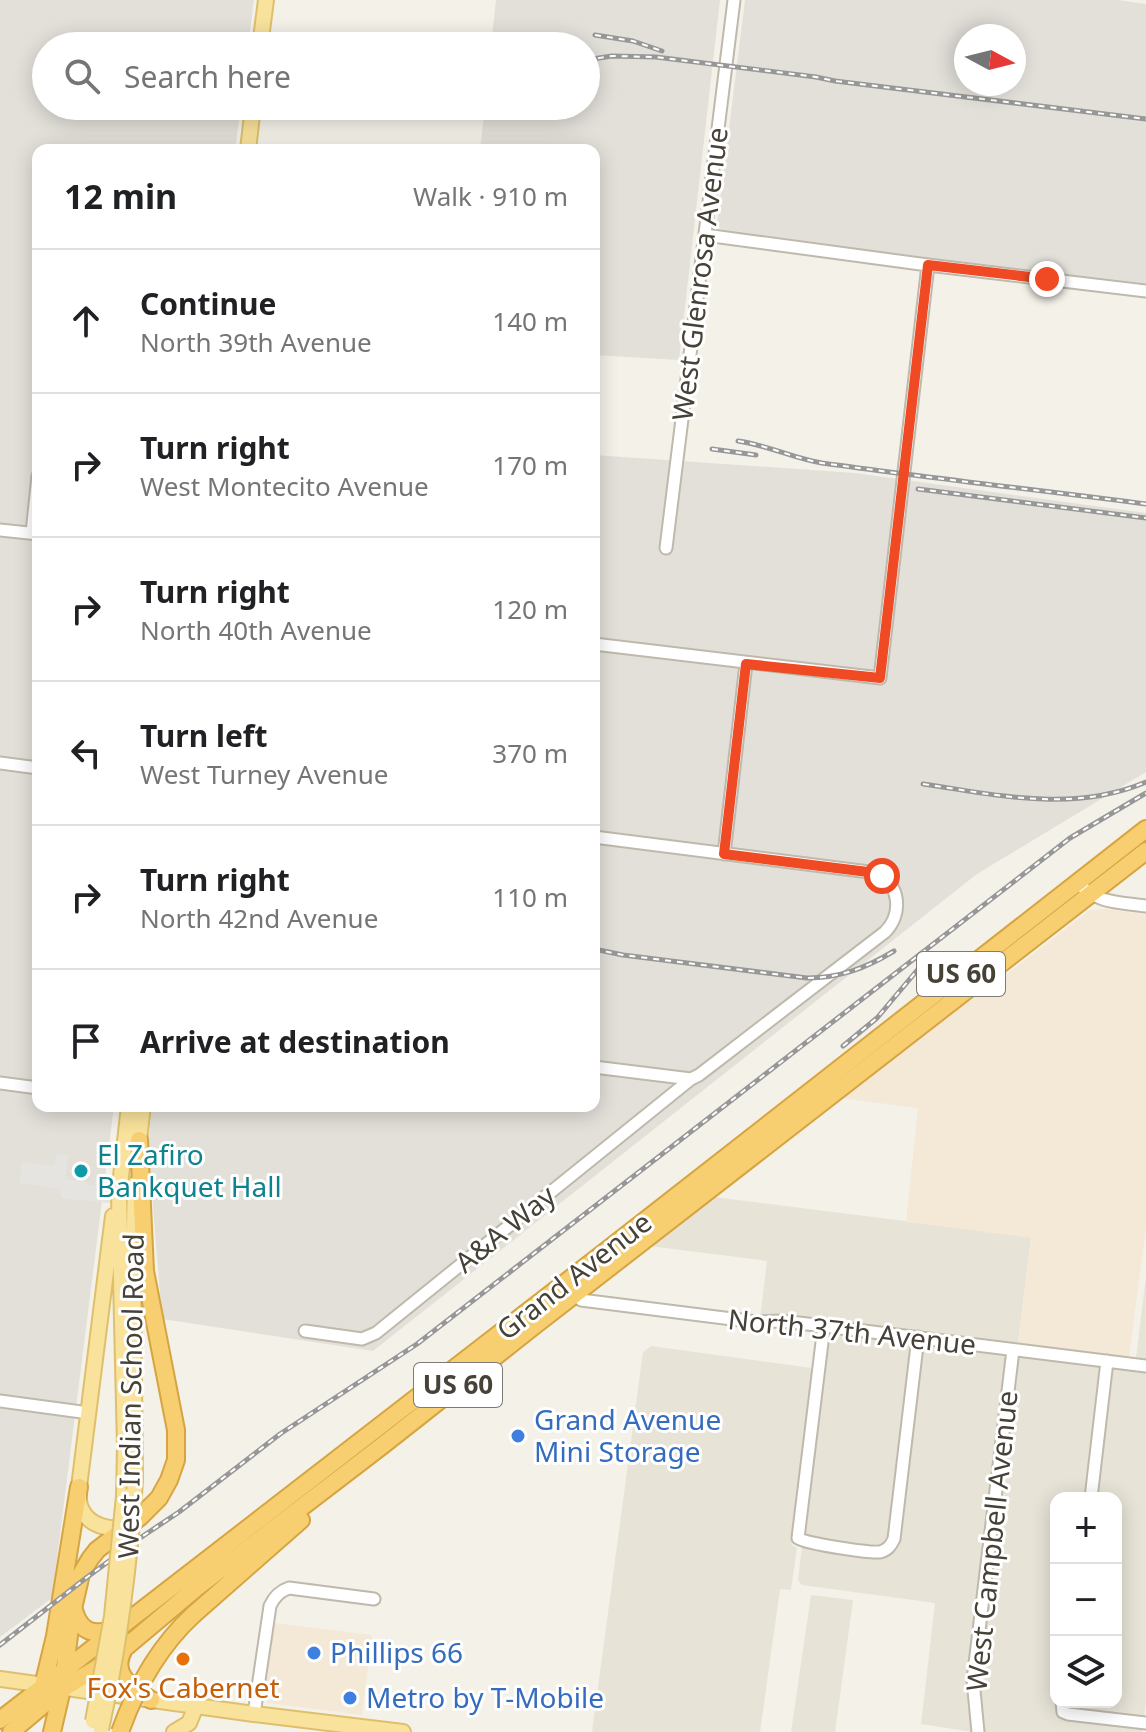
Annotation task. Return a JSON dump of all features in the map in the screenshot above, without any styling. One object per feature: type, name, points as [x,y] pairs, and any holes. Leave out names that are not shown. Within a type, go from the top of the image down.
[{"type":"highway","name":"Grand Avenue","points":[[1084,889],[1146,829]]},
{"type":"highway","name":"Grand Avenue","points":[[8,1727],[49,1714],[62,1689],[127,1646],[195,1589],[212,1566],[382,1425],[569,1289],[1084,889],[1146,851]]},
{"type":"highway","points":[[62,1689],[73,1606],[81,1574],[97,1550],[152,1506],[173,1470],[177,1449],[145,1271],[139,1140]]},
{"type":"highway","name":"Grand Avenue","points":[[49,1714],[64,1670],[127,1623],[342,1476],[569,1289]]},
{"type":"highway","points":[[382,1425],[383,1445]]},
{"type":"highway","points":[[120,1732],[144,1676],[169,1638],[313,1510],[342,1476]]},
{"type":"highway","points":[[8,1727],[42,1727],[49,1714],[55,1636],[79,1487]]},
{"type":"highway","points":[[73,1606],[80,1624],[94,1632],[105,1632],[127,1623]]},
{"type":"highway","points":[[127,1646],[119,1661],[121,1673],[128,1684],[151,1700]]},
{"type":"main road","points":[[262,32],[266,0]]},
{"type":"main road","points":[[249,144],[251,120]]},
{"type":"main road","name":"West Indian School Road","points":[[96,1729],[112,1616],[124,1496],[119,1194],[128,1112]]},
{"type":"main road","name":"West Indian School Road","points":[[96,1729],[123,1614],[131,1538],[135,1480],[134,1202],[142,1112]]},
{"type":"main road","points":[[119,1194],[113,1218],[79,1487],[81,1510],[92,1521],[109,1528],[129,1526]]},
{"type":"main road","points":[[0,1679],[49,1714]]},
{"type":"main road","points":[[62,1689],[403,1732]]},
{"type":"main road","points":[[174,1732],[189,1723],[196,1706]]},
{"type":"street","name":"West Glenrosa Avenue","points":[[666,548],[734,0]]},
{"type":"street","points":[[705,235],[1146,291]]},
{"type":"street","points":[[600,645],[880,678],[928,265]]},
{"type":"street","points":[[0,530],[32,534]]},
{"type":"street","points":[[600,838],[724,854],[746,664]]},
{"type":"street","points":[[0,763],[32,767]]},
{"type":"street","name":"A&A Way","points":[[305,1331],[362,1339],[376,1333],[691,1079],[891,927],[894,920],[897,907],[891,884],[882,876],[724,854]]},
{"type":"street","points":[[1084,889],[1107,900],[1146,906]]},
{"type":"street","points":[[600,1068],[691,1079]]},
{"type":"street","points":[[0,1083],[32,1087]]},
{"type":"street","name":"North 37th Avenue","points":[[569,1289],[581,1300],[741,1320],[782,1321],[1146,1366]]},
{"type":"street","points":[[824,1326],[798,1538],[807,1543],[880,1552],[889,1548],[894,1539],[918,1337]]},
{"type":"street","name":"West Campbell Avenue","points":[[978,1732],[973,1680],[975,1658],[1013,1350]]},
{"type":"street","points":[[1092,1492],[1107,1361]]},
{"type":"street","points":[[0,1401],[89,1413]]},
{"type":"street","points":[[254,1714],[270,1606],[279,1593],[289,1588],[374,1599]]},
{"type":"street","points":[[1068,1708],[1146,1723]]},
{"type":"shaded area","points":[[0,0],[254,0],[250,32],[32,32],[32,120],[239,120],[236,144],[32,144],[32,1112],[113,1112],[52,1598],[0,1637]]},
{"type":"shaded area","points":[[496,0],[720,0],[679,360],[600,355],[600,144],[481,144],[483,120],[600,120],[600,32],[493,32]]},
{"type":"shaded area","points":[[745,0],[1118,0],[1146,4],[1146,285],[721,229],[717,225]]},
{"type":"shaded area","points":[[600,455],[855,473],[1146,513],[1146,772],[977,874],[373,1351],[162,1319],[148,1145],[151,1112],[600,1112]]},
{"type":"shaded area","points":[[1107,909],[1146,915],[1146,1227],[1129,1357],[1018,1343],[1031,1238],[906,1222],[918,1108],[840,1098],[981,987],[1010,972],[1090,910]]},
{"type":"shaded area","points":[[56,1154],[68,1155],[65,1179],[94,1186],[97,1174],[113,1176],[110,1203],[61,1198],[61,1189],[20,1183],[22,1162],[54,1166]]},
{"type":"shaded area","points":[[714,1197],[1031,1237],[1018,1343],[760,1318],[767,1261],[650,1246]]},
{"type":"shaded area","points":[[1146,1276],[1146,1359],[1136,1358]]},
{"type":"shaded area","points":[[827,1332],[1146,1373],[1146,1703],[1142,1732],[973,1732],[921,1724],[935,1603],[802,1585],[798,1580]]},
{"type":"shaded area","points":[[651,1346],[812,1368],[791,1541],[797,1548],[791,1590],[780,1589],[760,1732],[592,1732],[643,1352]]},
{"type":"shaded area","points":[[811,1595],[853,1600],[835,1732],[791,1732]]},
{"type":"shaded area","points":[[274,1623],[372,1635],[362,1715],[264,1700]]},
{"type":"railway","points":[[600,36],[633,41],[662,51]]},
{"type":"railway","points":[[600,58],[656,57],[1146,119]]},
{"type":"railway","points":[[738,441],[822,463],[1146,504]]},
{"type":"railway","points":[[712,449],[756,455]]},
{"type":"railway","points":[[918,489],[1146,518]]},
{"type":"railway","points":[[923,784],[1007,796],[1063,799],[1091,797],[1146,782]]},
{"type":"railway","points":[[0,1645],[280,1434],[417,1344],[1070,838],[1146,793]]},
{"type":"railway","points":[[600,950],[807,978],[852,971],[894,951]]},
{"type":"railway","points":[[843,1046],[877,1018],[930,955]]},
{"type":"place","name":"El Zafiro Bankquet Hall","points":[[81,1171]]},
{"type":"place","name":"Grand Avenue Mini Storage","points":[[518,1436]]},
{"type":"place","name":"Phillips 66","points":[[314,1653]]},
{"type":"place","name":"Fox's Cabernet","points":[[183,1659]]},
{"type":"place","name":"Metro by T-Mobile","points":[[350,1698]]},
{"type":"route","points":[[882,876],[724,854],[746,664],[880,678],[928,265],[1047,279]]}]
